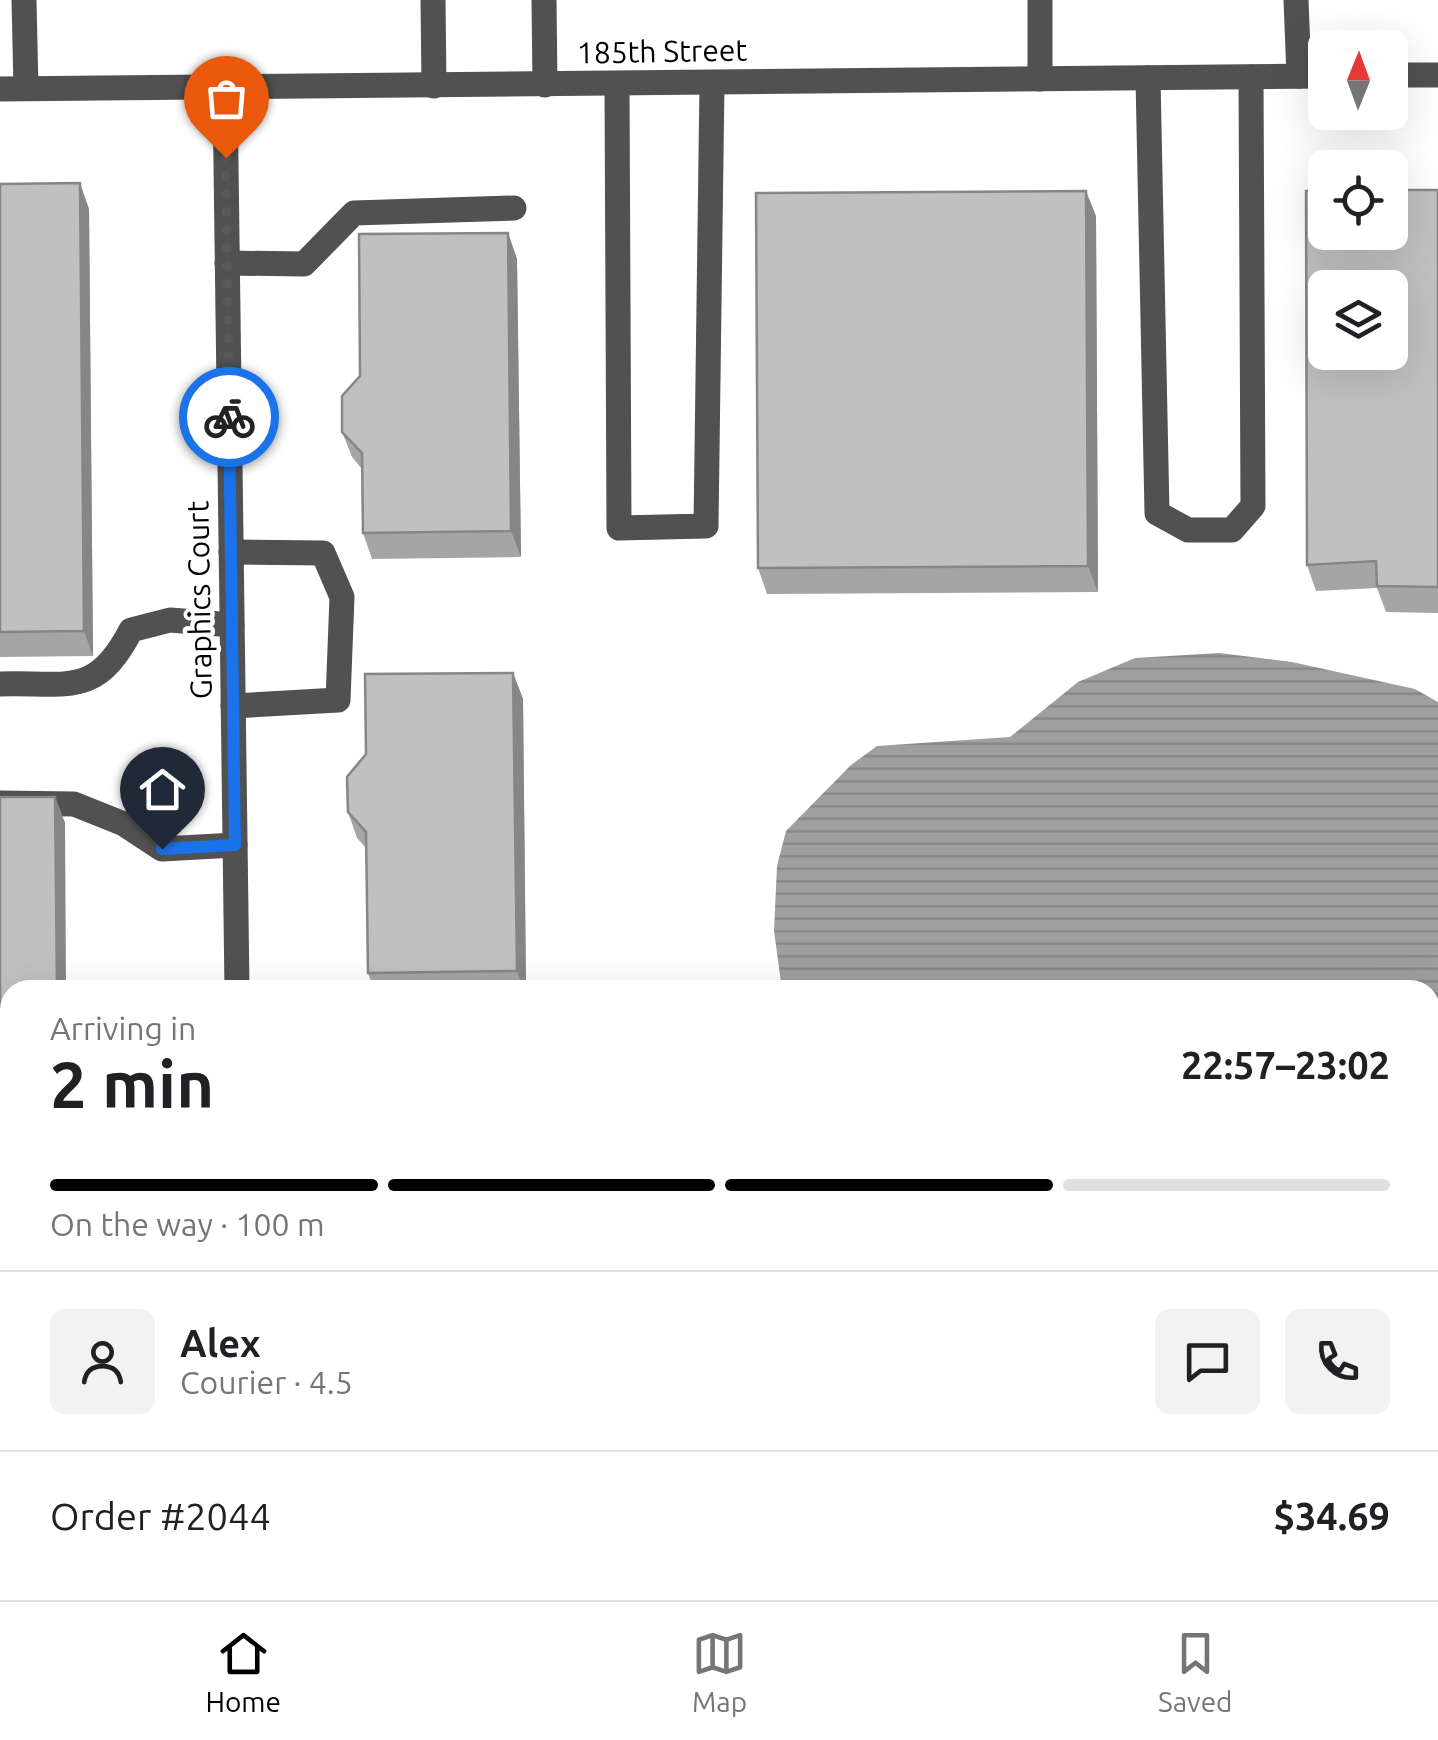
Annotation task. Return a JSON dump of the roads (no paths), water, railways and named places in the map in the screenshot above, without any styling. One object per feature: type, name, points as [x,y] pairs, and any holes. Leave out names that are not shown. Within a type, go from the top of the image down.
[{"type":"street","points":[[13,88],[24,0]]},
{"type":"street","points":[[433,0],[434,86]]},
{"type":"street","points":[[544,0],[545,84]]},
{"type":"street","points":[[1040,0],[1040,79]]},
{"type":"street","points":[[1296,0],[1298,76]]},
{"type":"street","points":[[1408,75],[1438,75]]},
{"type":"street","name":"185th Street","points":[[13,88],[1308,76]]},
{"type":"street","points":[[1148,78],[1157,512],[1188,530],[1232,530],[1253,506],[1250,77]]},
{"type":"street","points":[[617,84],[619,528],[706,526],[712,82]]},
{"type":"street","name":"Graphics Court","points":[[225,88],[236,980]]},
{"type":"street","points":[[228,262],[304,264],[354,213],[514,208]]},
{"type":"street","points":[[231,552],[323,553],[342,597],[338,700],[233,706]]},
{"type":"street","points":[[0,684],[90,682],[116,659],[131,630],[170,620],[232,625]]},
{"type":"street","points":[[0,802],[74,804],[124,824],[162,849],[235,845]]}]
